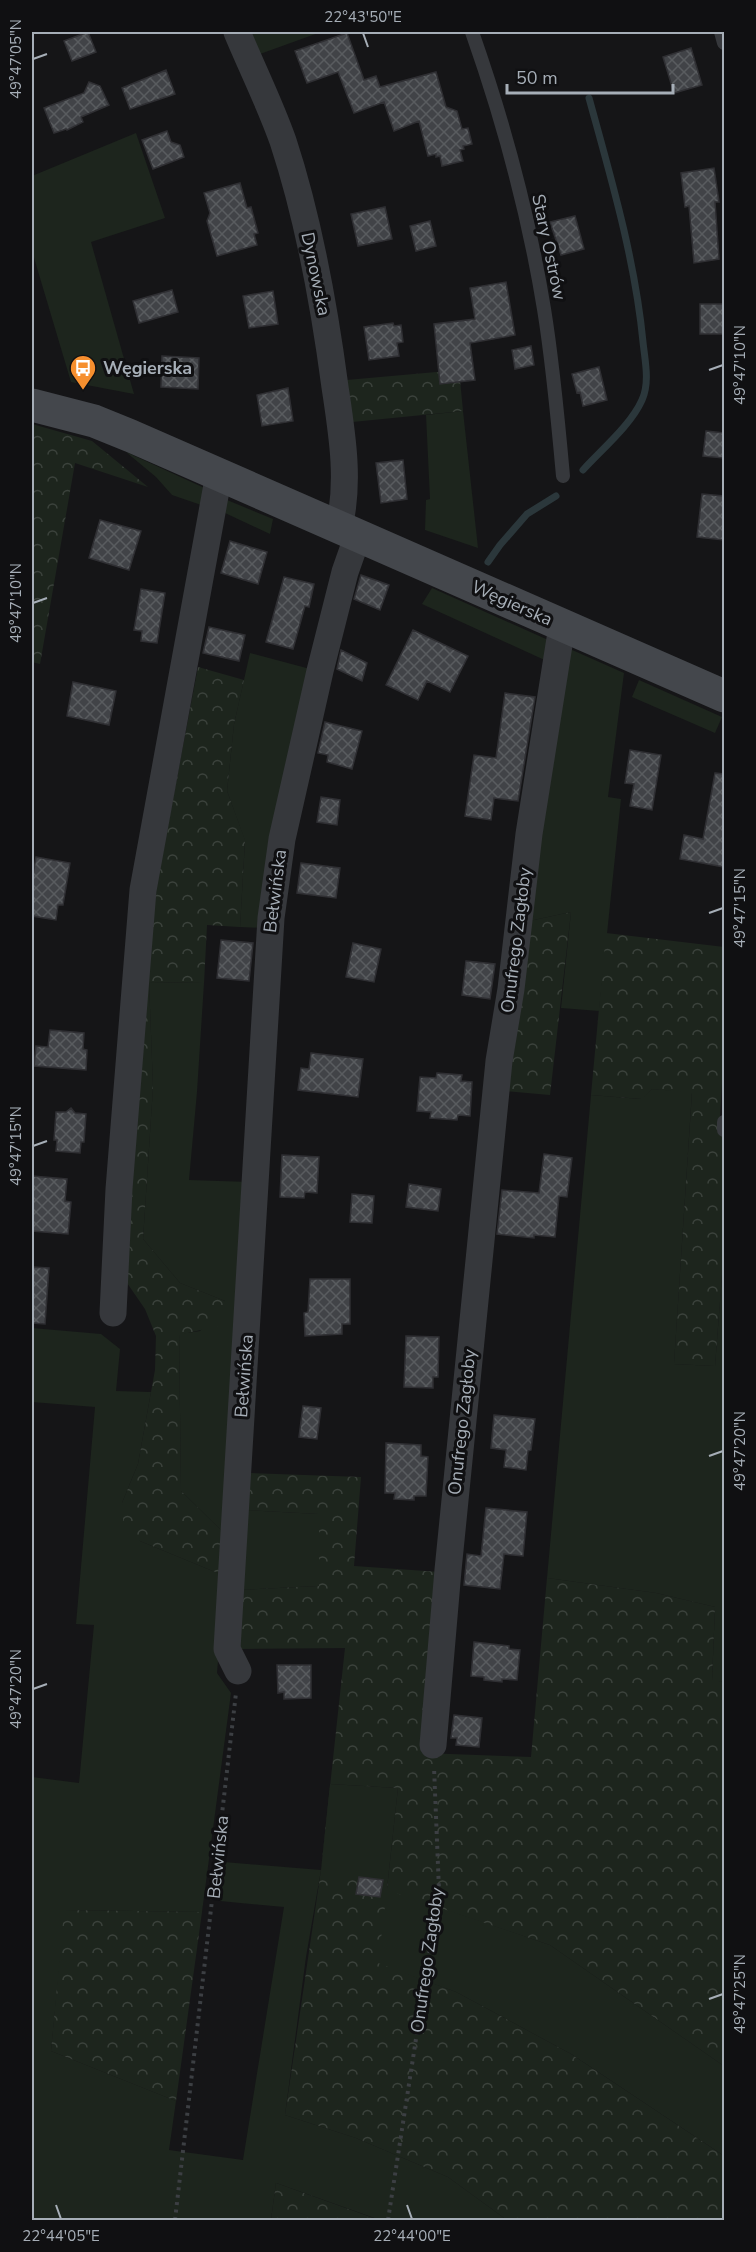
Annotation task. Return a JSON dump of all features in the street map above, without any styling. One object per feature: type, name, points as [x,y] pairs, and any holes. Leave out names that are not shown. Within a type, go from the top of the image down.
[{"type":"main road","name":"Węgierska","points":[[32,405],[94,421],[724,696]]},
{"type":"street","name":"Dynowska","points":[[237,32],[282,140],[298,194],[321,295],[332,361],[344,462],[345,502],[349,531]]},
{"type":"street","points":[[113,1313],[119,1190],[143,890],[219,474]]},
{"type":"street","name":"Bełwińska","points":[[238,1671],[227,1649],[271,918],[282,839],[345,572],[349,531]]},
{"type":"street","name":"Onufrego Zagłoby","points":[[434,1745],[448,1570],[500,1061],[529,834],[562,626]]},
{"type":"lane","name":"Stary Ostrów","points":[[472,32],[492,91],[532,249],[544,307],[554,377],[563,476]]},
{"type":"lane","points":[[721,32],[724,43]]},
{"type":"lane","points":[[724,1122],[724,1130]]},
{"type":"path","name":"Bełwińska","points":[[176,2220],[238,1671]]},
{"type":"path","name":"Onufrego Zagłoby","points":[[388,2220],[439,1890],[434,1745]]},
{"type":"green space","points":[[250,32],[321,32],[260,54]]},
{"type":"green space","points":[[136,133],[165,218],[91,242],[134,394],[71,382],[32,251],[32,176]]},
{"type":"green space","points":[[459,370],[463,411],[352,422],[347,380]]},
{"type":"green space","points":[[463,411],[478,548],[425,530],[426,500],[430,499],[426,415]]},
{"type":"green space","points":[[32,424],[92,441],[148,487],[75,463],[40,664],[32,662]]},
{"type":"green space","points":[[126,452],[211,491],[207,507],[172,495],[156,477]]},
{"type":"green space","points":[[227,500],[273,519],[270,534],[225,513]]},
{"type":"green space","points":[[432,588],[555,643],[551,663],[422,604]]},
{"type":"green space","points":[[570,649],[624,673],[608,797],[621,799],[599,1011],[561,1008],[571,912],[525,922]]},
{"type":"green space","points":[[250,653],[314,670],[263,928],[240,927],[245,841],[227,791],[234,724]]},
{"type":"green space","points":[[198,667],[244,680],[234,724],[227,791],[245,840],[240,927],[207,925],[204,983],[149,982],[153,1087],[143,1239],[180,1283],[225,1301],[218,1326],[179,1335],[181,1491],[229,1538],[225,1576],[140,1541],[124,1531],[122,1503],[138,1464],[155,1370],[156,1336],[145,1309],[125,1280],[154,899]]},
{"type":"green space","points":[[639,680],[722,717],[715,733],[632,697]]},
{"type":"green space","points":[[571,912],[550,1095],[505,1091],[525,922]]},
{"type":"green space","points":[[606,933],[724,947],[724,1051],[719,1132],[724,1133],[724,1249],[715,1366],[674,1364],[692,1093],[652,1089],[642,1099],[591,1095]]},
{"type":"green space","points":[[149,982],[204,983],[189,1180],[250,1182],[229,1538],[181,1491],[179,1334],[200,1331],[225,1301],[180,1283],[143,1239],[153,1087]]},
{"type":"green space","points":[[652,1089],[692,1092],[674,1364],[715,1366],[724,1249],[724,1682],[712,1681],[715,1607],[656,1593],[547,1578],[591,1095],[641,1099]]},
{"type":"green space","points":[[32,1328],[101,1334],[120,1349],[116,1391],[151,1392],[138,1464],[122,1503],[140,1541],[225,1576],[217,1673],[231,1693],[202,1912],[65,1910],[51,2051],[176,2101],[169,2150],[243,2160],[284,1907],[220,1901],[224,1862],[321,1870],[306,1957],[285,2115],[356,2138],[448,2177],[507,2220],[380,2220],[276,2183],[271,2220],[32,2220],[32,1777],[79,1783],[94,1625],[76,1624],[95,1407],[32,1402]]},
{"type":"green space","points":[[247,1473],[361,1477],[354,1566],[440,1572],[422,1753],[531,1757],[547,1578],[656,1593],[715,1607],[712,1680],[724,1682],[724,2066],[550,1945],[387,1890],[378,1963],[456,1992],[571,2054],[724,2156],[724,2220],[507,2220],[448,2177],[356,2138],[285,2115],[321,1870],[345,1648],[238,1649],[240,1590],[319,1586],[319,1514],[245,1510]],"holes":[[[331,1784],[398,1788],[387,1889],[321,1870]]]},
{"type":"green space","points":[[245,1510],[319,1514],[319,1586],[240,1590]]},
{"type":"green space","points":[[330,1784],[398,1788],[387,1889],[550,1945],[724,2066],[724,2156],[571,2054],[456,1992],[378,1964],[321,1870]]},
{"type":"green space","points":[[64,1910],[202,1912],[176,2101],[51,2051]]},
{"type":"green space","points":[[276,2183],[379,2220],[271,2220]]},
{"type":"building","points":[[88,32],[96,52],[72,61],[64,41]]},
{"type":"building","points":[[347,33],[364,80],[376,76],[380,87],[436,72],[446,107],[457,111],[462,129],[468,128],[472,144],[463,146],[464,149],[460,150],[463,161],[442,166],[440,156],[436,157],[436,154],[428,156],[419,121],[394,131],[384,102],[354,113],[338,72],[307,83],[295,51]]},
{"type":"building","points":[[691,48],[702,85],[674,93],[663,57]]},
{"type":"building","points":[[166,70],[175,94],[130,109],[122,88]]},
{"type":"building","points":[[89,82],[100,86],[109,105],[81,117],[83,122],[67,130],[54,133],[44,108],[84,93]]},
{"type":"building","points":[[167,131],[171,142],[180,145],[184,157],[153,169],[142,140]]},
{"type":"building","points":[[714,168],[719,202],[715,202],[719,259],[694,263],[689,206],[685,207],[681,173]]},
{"type":"building","points":[[240,183],[247,208],[251,207],[258,233],[254,234],[257,245],[217,256],[207,221],[210,213],[204,193]]},
{"type":"building","points":[[385,207],[392,239],[358,246],[351,214]]},
{"type":"building","points":[[575,216],[584,249],[561,255],[550,222]]},
{"type":"building","points":[[430,221],[436,246],[416,251],[410,226]]},
{"type":"building","points":[[506,282],[515,335],[470,343],[475,380],[440,384],[434,324],[475,319],[470,288]]},
{"type":"building","points":[[172,290],[178,312],[139,323],[133,301]]},
{"type":"building","points":[[273,291],[278,324],[249,328],[243,296]]},
{"type":"building","points":[[700,304],[724,304],[724,334],[700,334]]},
{"type":"building","points":[[393,323],[394,326],[401,325],[403,342],[397,343],[399,356],[369,360],[364,327]]},
{"type":"building","points":[[531,346],[534,365],[515,369],[512,350]]},
{"type":"building","points":[[162,356],[199,358],[198,389],[161,387]]},
{"type":"building","points":[[599,367],[607,400],[583,406],[572,374]]},
{"type":"building","points":[[288,388],[293,421],[262,426],[257,395]]},
{"type":"building","points":[[706,431],[724,433],[724,458],[703,456]]},
{"type":"building","points":[[403,460],[407,499],[381,503],[376,463]]},
{"type":"building","points":[[702,494],[724,496],[724,540],[697,537]]},
{"type":"building","points":[[100,520],[141,531],[129,570],[89,558]]},
{"type":"building","points":[[230,541],[267,552],[258,584],[221,573]]},
{"type":"building","points":[[361,575],[389,585],[380,610],[354,599]]},
{"type":"building","points":[[284,577],[314,584],[309,607],[305,606],[293,649],[266,642]]},
{"type":"building","points":[[141,589],[165,593],[157,643],[141,641],[142,631],[134,630]]},
{"type":"building","points":[[209,627],[245,635],[239,661],[203,653]]},
{"type":"building","points":[[413,630],[468,656],[450,692],[427,681],[418,700],[386,685]]},
{"type":"building","points":[[341,650],[367,663],[362,681],[337,669]]},
{"type":"building","points":[[73,682],[116,691],[109,725],[67,716]]},
{"type":"building","points":[[505,693],[535,697],[518,801],[494,798],[491,820],[465,816],[474,755],[496,758]]},
{"type":"building","points":[[325,722],[362,731],[352,769],[327,762],[328,755],[318,753]]},
{"type":"building","points":[[630,750],[661,755],[652,810],[630,806],[634,784],[625,783]]},
{"type":"building","points":[[715,773],[724,774],[724,867],[680,859],[684,835],[703,839]]},
{"type":"building","points":[[321,797],[340,800],[337,825],[317,822]]},
{"type":"building","points":[[36,857],[70,863],[63,905],[58,905],[56,920],[32,916],[32,881]]},
{"type":"building","points":[[301,863],[340,868],[336,898],[297,893]]},
{"type":"building","points":[[221,940],[253,943],[249,981],[217,978]]},
{"type":"building","points":[[353,943],[381,949],[374,982],[346,977]]},
{"type":"building","points":[[466,961],[495,964],[490,999],[462,995]]},
{"type":"building","points":[[50,1030],[84,1033],[83,1049],[87,1050],[86,1070],[34,1066],[36,1046],[48,1047]]},
{"type":"building","points":[[311,1053],[363,1059],[358,1097],[298,1090],[301,1068],[309,1069]]},
{"type":"building","points":[[437,1073],[462,1075],[461,1081],[472,1082],[470,1116],[458,1115],[457,1120],[430,1118],[431,1112],[417,1111],[420,1077],[436,1078]]},
{"type":"building","points":[[71,1108],[75,1113],[86,1114],[84,1142],[81,1142],[80,1153],[56,1151],[57,1140],[54,1140],[56,1112],[66,1112]]},
{"type":"building","points":[[544,1154],[572,1158],[567,1197],[559,1196],[555,1237],[534,1235],[534,1238],[497,1234],[502,1190],[539,1193]]},
{"type":"building","points":[[282,1155],[319,1157],[317,1193],[305,1192],[304,1198],[280,1197]]},
{"type":"building","points":[[32,1176],[67,1179],[65,1201],[71,1202],[68,1234],[32,1231]]},
{"type":"building","points":[[409,1184],[441,1189],[438,1211],[406,1207]]},
{"type":"building","points":[[352,1194],[374,1196],[372,1223],[350,1222]]},
{"type":"building","points":[[32,1267],[49,1268],[45,1324],[32,1323]]},
{"type":"building","points":[[310,1279],[350,1279],[350,1324],[342,1324],[342,1334],[305,1336],[304,1313],[308,1312]]},
{"type":"building","points":[[406,1336],[439,1337],[438,1377],[433,1377],[433,1388],[404,1387]]},
{"type":"building","points":[[303,1406],[321,1408],[317,1439],[299,1437]]},
{"type":"building","points":[[494,1415],[535,1419],[526,1470],[504,1467],[506,1450],[491,1448]]},
{"type":"building","points":[[386,1443],[421,1445],[421,1456],[428,1457],[426,1496],[414,1496],[414,1500],[394,1499],[395,1493],[385,1493]]},
{"type":"building","points":[[486,1508],[527,1512],[523,1556],[504,1554],[500,1589],[464,1585],[467,1554],[481,1556]]},
{"type":"building","points":[[474,1642],[509,1646],[509,1649],[520,1650],[517,1680],[502,1679],[502,1682],[471,1676]]},
{"type":"building","points":[[277,1665],[311,1665],[311,1698],[284,1699],[284,1692],[278,1693]]},
{"type":"building","points":[[454,1715],[482,1718],[479,1747],[456,1745],[457,1738],[451,1738]]},
{"type":"building","points":[[359,1877],[383,1880],[380,1897],[356,1894]]},
{"type":"waterway","points":[[583,470],[631,419],[642,400],[646,379],[639,311],[628,249],[589,98]]},
{"type":"waterway","points":[[488,562],[527,514],[556,496]]},
{"type":"place","name":"Węgierska","points":[[83,391]]}]
